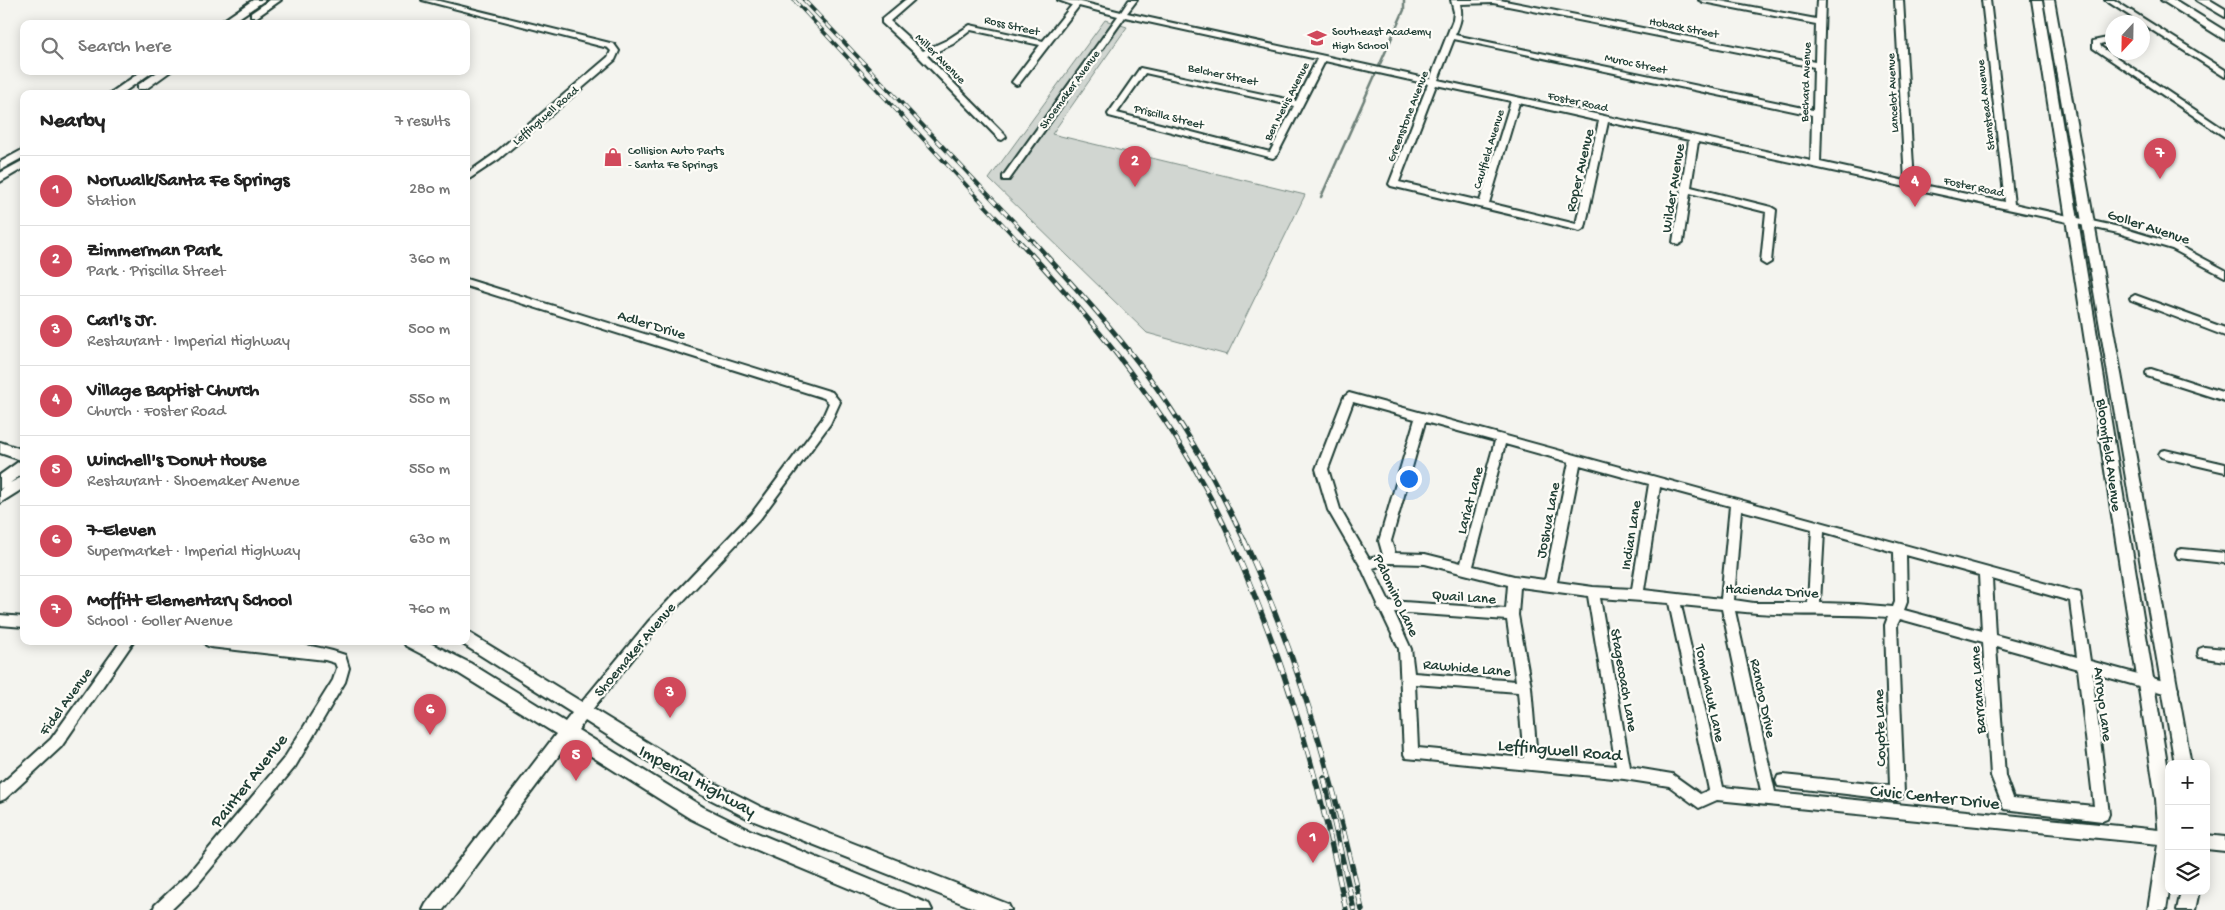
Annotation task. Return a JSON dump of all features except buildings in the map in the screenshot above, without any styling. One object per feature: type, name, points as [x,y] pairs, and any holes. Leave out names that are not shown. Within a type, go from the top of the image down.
[{"type":"highway","points":[[2167,0],[2225,36]]},
{"type":"highway","points":[[2178,0],[2225,29]]},
{"type":"highway","points":[[2202,0],[2225,14]]},
{"type":"main road","points":[[229,20],[260,0]]},
{"type":"main road","points":[[245,20],[276,0]]},
{"type":"main road","name":"Bloomfield Avenue","points":[[2037,0],[2096,358],[2132,603],[2158,754],[2165,813]]},
{"type":"main road","name":"Bloomfield Avenue","points":[[2049,0],[2090,224],[2112,362],[2182,760]]},
{"type":"main road","points":[[120,90],[143,75]]},
{"type":"main road","points":[[137,90],[160,75]]},
{"type":"main road","points":[[0,167],[20,154]]},
{"type":"main road","points":[[0,178],[20,166]]},
{"type":"main road","points":[[2065,166],[2080,170]]},
{"type":"main road","points":[[2083,280],[2099,284]]},
{"type":"main road","points":[[2096,358],[2112,362]]},
{"type":"main road","points":[[0,447],[20,454]]},
{"type":"main road","points":[[3,477],[20,467]]},
{"type":"main road","points":[[3,477],[20,481]]},
{"type":"main road","points":[[0,497],[20,484]]},
{"type":"main road","points":[[2132,603],[2157,611]]},
{"type":"main road","name":"Imperial Highway","points":[[470,641],[706,788],[755,813],[1002,910]]},
{"type":"main road","name":"Imperial Highway","points":[[419,645],[464,668],[697,814],[744,836],[923,910]]},
{"type":"main road","name":"Shoemaker Avenue","points":[[432,910],[582,712]]},
{"type":"main road","name":"Bloomfield Avenue","points":[[2157,910],[2166,850]]},
{"type":"main road","points":[[2186,910],[2189,895]]},
{"type":"street","name":"Leffingwell Road","points":[[426,0],[611,46],[615,51],[612,58],[496,156],[470,175]]},
{"type":"street","name":"Miller Avenue","points":[[910,0],[885,21],[922,55],[1002,137]]},
{"type":"street","name":"Foster Road","points":[[1062,0],[2090,224]]},
{"type":"street","name":"Shoemaker Avenue","points":[[1006,178],[1133,0]]},
{"type":"street","points":[[1703,0],[1820,22]]},
{"type":"street","name":"Bechard Avenue","points":[[1815,164],[1821,0]]},
{"type":"street","name":"Lancelot Avenue","points":[[1899,0],[1910,185]]},
{"type":"street","name":"Stanstead Avenue","points":[[1986,0],[2010,207]]},
{"type":"street","points":[[2109,0],[2225,74]]},
{"type":"street","name":"Greenstone Avenue","points":[[1456,1],[1457,20],[1394,184],[1484,205]]},
{"type":"street","name":"Hoback Street","points":[[1456,1],[1493,2],[1818,65]]},
{"type":"street","points":[[1016,82],[1077,3]]},
{"type":"street","name":"Ross Street","points":[[922,55],[950,42],[970,27],[1045,44]]},
{"type":"street","points":[[2150,30],[2154,29]]},
{"type":"street","name":"Muroc Street","points":[[1450,36],[1816,113]]},
{"type":"street","points":[[2105,40],[2096,42],[2097,48],[2105,53]]},
{"type":"street","name":"Ben Nevis Avenue","points":[[1273,154],[1322,58]]},
{"type":"street","points":[[2115,60],[2225,134]]},
{"type":"street","name":"Belcher Street","points":[[1143,70],[1298,104]]},
{"type":"street","name":"Priscilla Street","points":[[1143,70],[1112,114],[1273,154]]},
{"type":"street","name":"Caulfield Avenue","points":[[1484,205],[1516,100]]},
{"type":"street","name":"Roper Avenue","points":[[1484,205],[1580,228],[1604,119]]},
{"type":"street","name":"Wilder Avenue","points":[[1678,242],[1694,138]]},
{"type":"street","points":[[1686,190],[1771,210],[1766,262]]},
{"type":"street","name":"Goller Avenue","points":[[2090,224],[2119,230],[2175,247],[2225,274]]},
{"type":"street","name":"Adler Drive","points":[[470,283],[828,395]]},
{"type":"street","points":[[2135,298],[2225,332]]},
{"type":"street","points":[[2151,373],[2225,397]]},
{"type":"street","name":"Shoemaker Avenue","points":[[582,712],[652,626],[756,516],[833,410],[835,402],[828,395]]},
{"type":"street","name":"Palomino Lane","points":[[1411,754],[1405,650],[1383,606],[1366,565],[1334,510],[1322,469],[1349,397],[1421,417]]},
{"type":"street","points":[[1390,558],[1385,541],[1421,417],[1985,572]]},
{"type":"street","name":"Lariat Lane","points":[[1466,568],[1501,439]]},
{"type":"street","points":[[2165,454],[2225,468]]},
{"type":"street","name":"Joshua Lane","points":[[1550,586],[1575,460]]},
{"type":"street","name":"Indian Lane","points":[[1637,594],[1655,482]]},
{"type":"street","name":"Rancho Drive","points":[[1736,504],[1726,604],[1769,798]]},
{"type":"street","points":[[1814,609],[1818,526]]},
{"type":"street","name":"Coyote Lane","points":[[1783,781],[1897,793],[1891,625],[1901,602],[1900,549]]},
{"type":"street","points":[[2182,554],[2225,558]]},
{"type":"street","name":"Hacienda Drive","points":[[1366,565],[1390,558],[1425,559],[1514,581],[1593,592],[1637,594],[1674,600],[1754,608],[1856,609],[1896,613],[2171,689]]},
{"type":"street","name":"Arroyo Lane","points":[[1985,572],[2076,597],[2102,814]]},
{"type":"street","name":"Barranca Lane","points":[[1985,572],[1998,776],[2008,804],[2102,814]]},
{"type":"street","points":[[1514,581],[1512,615],[1524,687],[1531,765]]},
{"type":"street","name":"Stagecoach Lane","points":[[1593,592],[1624,773]]},
{"type":"street","name":"Tomahawk Lane","points":[[1674,600],[1717,793]]},
{"type":"street","name":"Quail Lane","points":[[1383,606],[1512,615]]},
{"type":"street","points":[[0,620],[20,622]]},
{"type":"street","name":"Fidel Avenue","points":[[0,794],[56,743],[125,645]]},
{"type":"street","name":"Painter Avenue","points":[[160,910],[192,880],[290,762],[339,682],[343,668],[340,659],[325,654],[245,645]]},
{"type":"street","points":[[2204,654],[2225,655]]},
{"type":"street","name":"Rawhide Lane","points":[[1408,678],[1524,687]]},
{"type":"street","name":"Leffingwell Road","points":[[1411,754],[1624,773],[1672,780],[1699,801]]},
{"type":"street","name":"Civic Center Drive","points":[[1699,801],[1717,793],[2165,838]]},
{"type":"street","points":[[2210,842],[2225,844]]},
{"type":"shaded area","points":[[1105,20],[1127,27],[1052,134],[1305,195],[1227,355],[1147,333],[989,179]]},
{"type":"waterway","points":[[1321,197],[1404,10],[1404,0]]},
{"type":"railway","points":[[794,0],[1020,243]]},
{"type":"railway","points":[[804,0],[1034,243]]},
{"type":"railway","points":[[1019,241],[1081,310],[1165,421],[1212,500],[1232,542]]},
{"type":"railway","points":[[1033,241],[1107,324],[1163,396],[1201,457],[1245,542]]},
{"type":"railway","points":[[1231,540],[1268,631],[1299,722],[1324,814],[1346,910]]},
{"type":"railway","points":[[1244,540],[1282,630],[1313,722],[1327,768],[1362,910]]},
{"type":"railway","points":[[1324,778],[1354,910]]},
{"type":"place","name":"Southeast Academy High School","points":[[1317,38]]},
{"type":"place","name":"Collision Auto Parts - Santa Fe Springs","points":[[613,157]]},
{"type":"place","name":"Moffitt Elementary School","points":[[2160,179]]},
{"type":"place","name":"Zimmerman Park","points":[[1135,187]]},
{"type":"place","name":"Village Baptist Church","points":[[1915,207]]},
{"type":"place","name":"Carl's Jr.","points":[[670,718]]},
{"type":"place","name":"7-Eleven","points":[[430,735]]},
{"type":"place","name":"Winchell's Donut House","points":[[576,781]]},
{"type":"place","name":"Norwalk/Santa Fe Springs","points":[[1313,863]]}]
